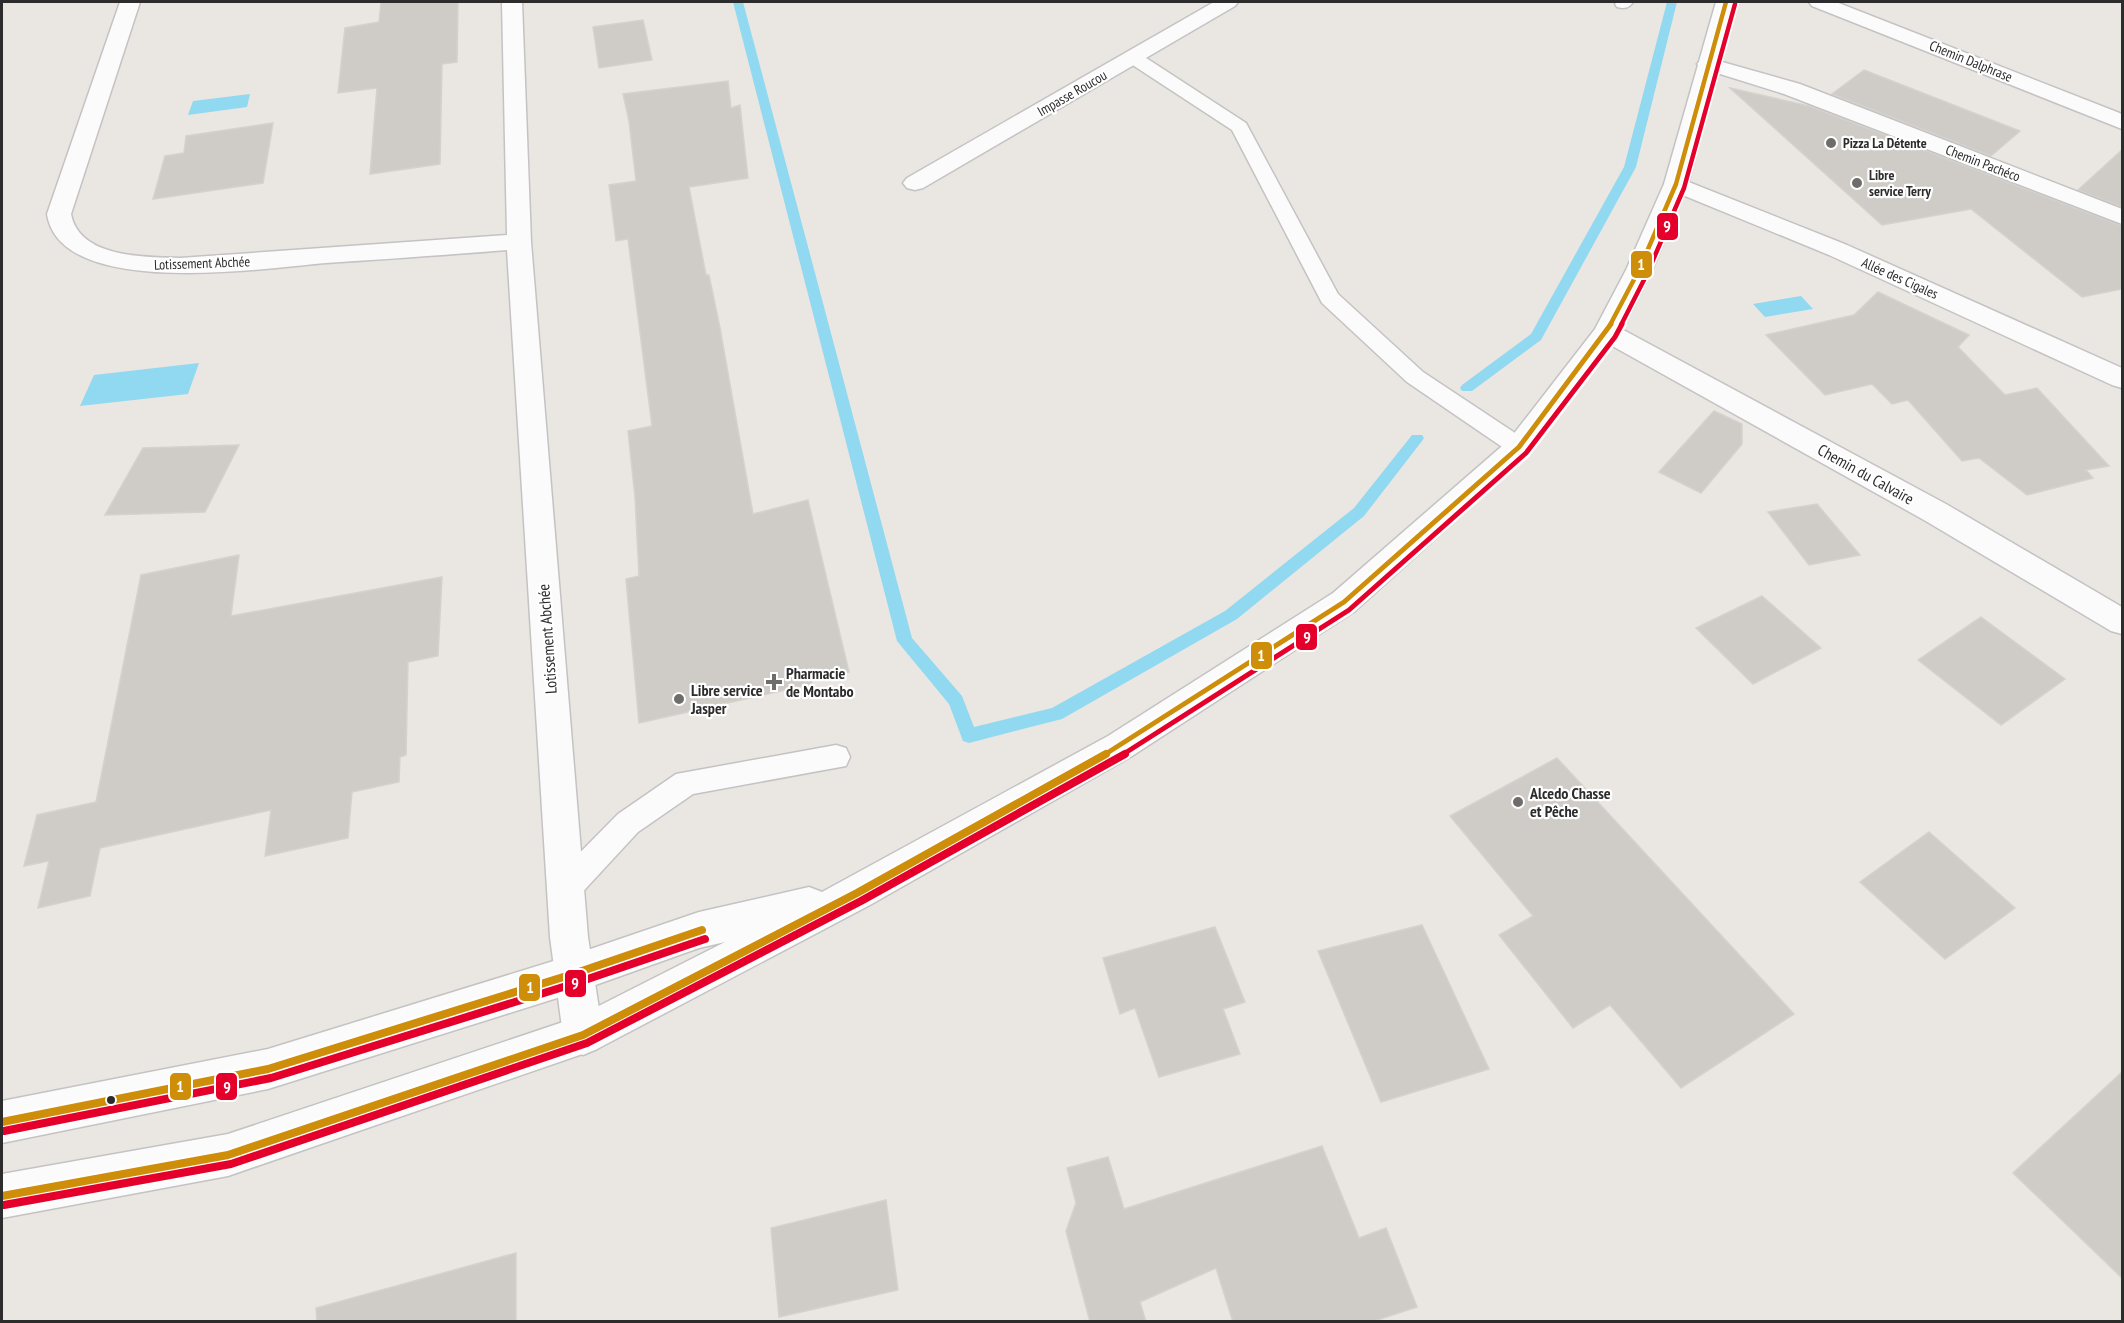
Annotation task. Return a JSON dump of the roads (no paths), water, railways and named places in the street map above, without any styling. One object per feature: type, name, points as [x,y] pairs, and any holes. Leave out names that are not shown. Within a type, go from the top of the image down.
[{"type":"street","name":"Lotissement Abchée","points":[[130,2],[59,214],[62,229],[76,243],[96,254],[118,260],[146,265],[180,266],[519,242]]},
{"type":"street","name":"Lotissement Abchée","points":[[512,2],[519,242],[565,889],[573,974],[583,1035]]},
{"type":"street","name":"Impasse Roucou","points":[[915,183],[1228,2]]},
{"type":"street","points":[[2,1196],[228,1155],[583,1035],[857,893],[1120,746],[1344,602],[1519,447],[1607,332],[1639,270],[1676,184],[1726,2]]},
{"type":"street","name":"Chemin Dalphrase","points":[[1819,2],[2122,122]]},
{"type":"street","name":"Chemin Pachéco","points":[[1708,64],[1792,89],[2122,217]]},
{"type":"street","name":"Allée des Cigales","points":[[1676,184],[1838,250],[2122,379]]},
{"type":"street","name":"Chemin du Calvaire","points":[[1607,332],[1935,512],[2122,622]]},
{"type":"street","points":[[2,1122],[268,1069],[573,974],[699,930],[857,893]]},
{"type":"lane","points":[[1134,58],[1240,127],[1329,298],[1415,377],[1519,447]]},
{"type":"lane","points":[[565,889],[628,823],[686,783],[836,757]]},
{"type":"water","points":[[250,94],[247,107],[188,115],[193,101]]},
{"type":"water","points":[[1801,296],[1813,309],[1765,317],[1753,304]]},
{"type":"water","points":[[199,363],[188,394],[80,406],[94,375]]},
{"type":"waterway","points":[[738,2],[905,641],[956,701],[969,736],[1056,714],[1231,615],[1359,512],[1417,438]]},
{"type":"waterway","points":[[1467,388],[1536,337],[1630,167],[1672,2]]},
{"type":"place","name":"Pizza La Détente","points":[[1831,143]]},
{"type":"place","name":"Libre service Terry","points":[[1857,183]]},
{"type":"place","name":"Pharmacie de Montabo","points":[[774,682]]},
{"type":"place","name":"Libre service Jasper","points":[[679,699]]},
{"type":"place","name":"Alcedo Chasse et Pêche","points":[[1518,802]]}]
